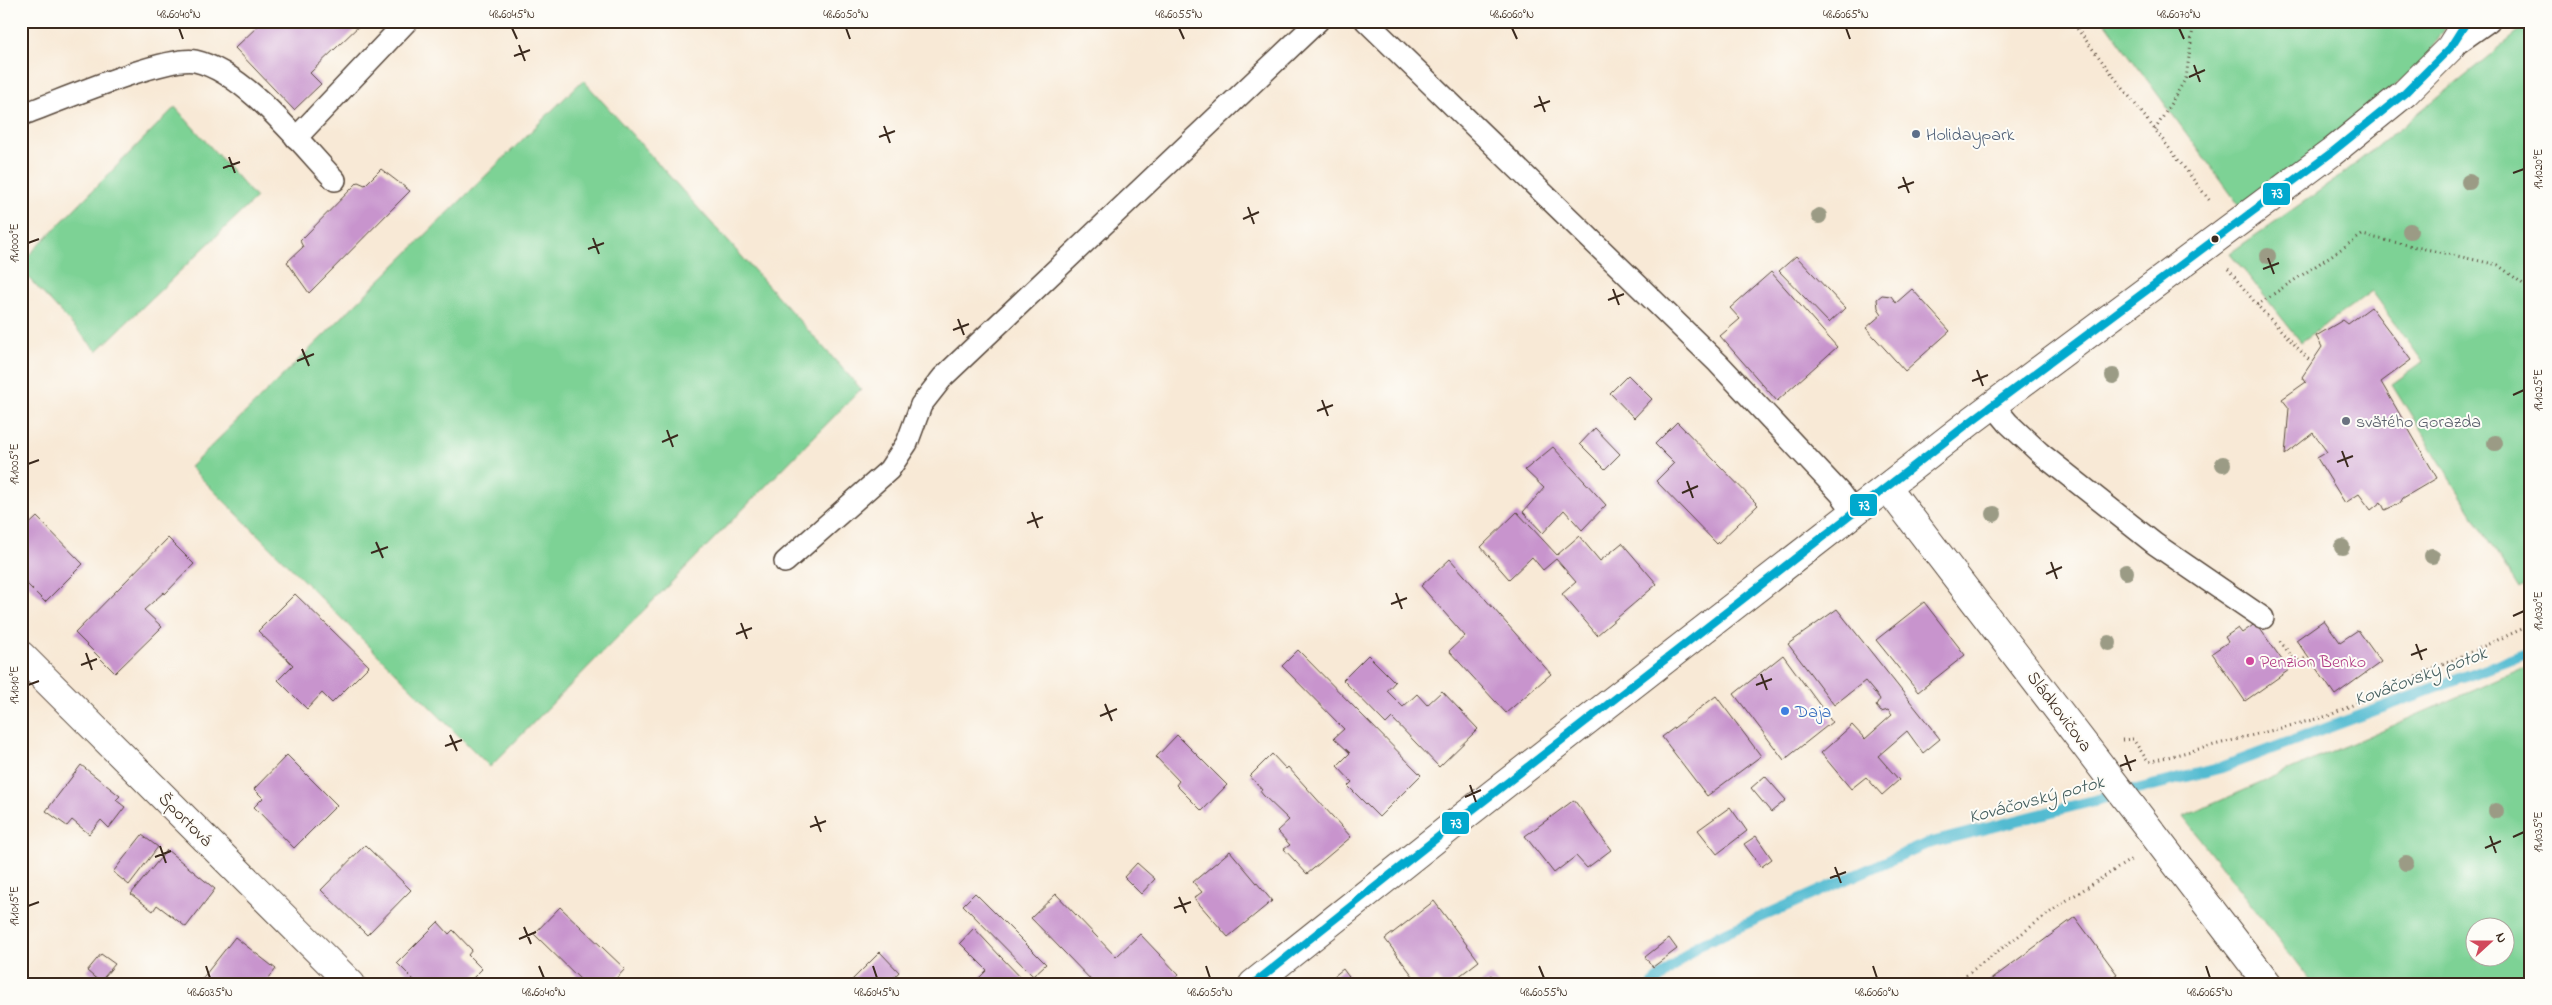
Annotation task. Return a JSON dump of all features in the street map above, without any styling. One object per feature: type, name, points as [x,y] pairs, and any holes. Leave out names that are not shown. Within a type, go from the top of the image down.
[{"type":"street","points":[[1253,984],[1854,512],[1993,405],[2221,237],[2405,93],[2450,48],[2468,21]]},
{"type":"street","name":"Sládkovičova","points":[[1887,487],[2145,823],[2263,982]]},
{"type":"street","name":"Športová","points":[[21,655],[351,984]]},
{"type":"lane","points":[[296,138],[407,21]]},
{"type":"lane","points":[[785,562],[889,470],[907,443],[921,405],[942,377],[1318,21]]},
{"type":"lane","points":[[1366,21],[1718,363],[1840,493],[1854,512]]},
{"type":"lane","points":[[2450,48],[2489,21]]},
{"type":"lane","points":[[21,115],[167,62],[193,61],[216,68],[246,88],[335,180]]},
{"type":"lane","points":[[1993,405],[2008,424],[2040,452],[2155,544],[2263,618]]},
{"type":"path","points":[[2071,21],[2155,130],[2221,237],[2257,305],[2311,362]]},
{"type":"path","points":[[2155,130],[2186,78],[2194,21]]},
{"type":"path","points":[[2257,305],[2362,235],[2498,265],[2531,290]]},
{"type":"path","points":[[2263,618],[2296,662],[2308,657]]},
{"type":"path","points":[[2118,741],[2134,739],[2148,762],[2328,716],[2531,626]]},
{"type":"path","points":[[1954,984],[2064,902],[2136,857]]},
{"type":"green space","points":[[2104,21],[2450,21],[2424,61],[2244,212]]},
{"type":"green space","points":[[2531,22],[2531,582],[2519,590],[2392,384],[2423,362],[2372,291],[2301,342],[2230,253],[2335,180]]},
{"type":"green space","points":[[583,80],[861,389],[490,767],[190,467]]},
{"type":"green space","points":[[175,107],[256,198],[97,351],[21,270],[21,263]]},
{"type":"green space","points":[[2531,665],[2531,982],[2313,984],[2183,817]]},
{"type":"building","points":[[258,21],[364,21],[310,73],[321,84],[294,110],[235,48],[260,24]]},
{"type":"building","points":[[381,169],[410,191],[309,293],[287,262],[303,247],[300,241],[358,182],[365,185]]},
{"type":"building","points":[[1796,256],[1845,308],[1829,323],[1779,271]]},
{"type":"building","points":[[1771,272],[1837,347],[1777,401],[1720,336],[1740,319],[1730,308]]},
{"type":"building","points":[[1912,289],[1950,331],[1905,371],[1866,328],[1882,314],[1878,308],[1877,299],[1882,295],[1891,296],[1896,303]]},
{"type":"building","name":"svätého Gorazda","points":[[2371,307],[2411,360],[2381,382],[2437,478],[2403,498],[2400,503],[2385,510],[2381,502],[2371,510],[2359,494],[2345,503],[2317,458],[2327,452],[2313,433],[2285,455],[2289,408],[2282,399],[2306,382],[2302,377],[2322,347],[2316,336],[2343,320],[2348,324]]},
{"type":"building","points":[[1628,375],[1652,399],[1634,418],[1610,393]]},
{"type":"building","points":[[1677,422],[1758,505],[1717,544],[1656,481],[1674,463],[1655,444]]},
{"type":"building","points":[[1595,428],[1620,454],[1605,469],[1580,444]]},
{"type":"building","points":[[1553,447],[1606,505],[1582,530],[1564,510],[1543,533],[1523,512],[1544,488],[1525,470]]},
{"type":"building","points":[[1517,512],[1557,555],[1579,536],[1600,561],[1622,543],[1657,584],[1597,635],[1562,594],[1576,582],[1556,559],[1543,570],[1532,557],[1509,579],[1481,547]]},
{"type":"building","points":[[37,517],[83,564],[45,602],[21,578],[21,532]]},
{"type":"building","points":[[168,538],[194,564],[165,594],[164,592],[144,610],[162,627],[115,673],[75,633]]},
{"type":"building","points":[[1450,559],[1551,674],[1506,713],[1449,651],[1465,636],[1421,586]]},
{"type":"building","points":[[295,594],[369,666],[332,703],[322,693],[307,709],[278,680],[293,665],[258,631]]},
{"type":"building","points":[[1924,602],[1965,655],[1918,692],[1876,640]]},
{"type":"building","points":[[1837,609],[1940,739],[1923,753],[1907,731],[1878,756],[1899,780],[1882,795],[1866,777],[1851,789],[1821,753],[1852,725],[1865,739],[1892,715],[1888,710],[1881,712],[1876,706],[1880,699],[1865,681],[1834,705],[1788,644]]},
{"type":"building","points":[[2324,620],[2340,642],[2358,630],[2381,662],[2335,695],[2296,640]]},
{"type":"building","name":"Penzion Benko","points":[[2256,623],[2289,670],[2245,701],[2212,653],[2228,642],[2225,637],[2238,628],[2242,633]]},
{"type":"building","points":[[1298,650],[1421,775],[1379,817],[1348,786],[1352,782],[1337,766],[1350,753],[1334,738],[1344,729],[1282,666]]},
{"type":"building","points":[[1368,655],[1395,682],[1387,691],[1403,707],[1417,694],[1427,705],[1442,691],[1478,729],[1439,767],[1392,718],[1386,724],[1343,680]]},
{"type":"building","name":"Daja","points":[[1783,655],[1832,722],[1784,760],[1734,694]]},
{"type":"building","points":[[1716,696],[1761,756],[1707,796],[1662,737]]},
{"type":"building","points":[[1177,735],[1227,785],[1202,811],[1176,785],[1179,781],[1156,757]]},
{"type":"building","points":[[1272,754],[1286,769],[1288,767],[1351,837],[1307,874],[1284,849],[1290,845],[1277,831],[1289,820],[1263,795],[1260,791],[1262,790],[1250,776]]},
{"type":"building","points":[[287,755],[337,805],[294,848],[254,807],[263,798],[254,789]]},
{"type":"building","points":[[81,765],[120,796],[116,800],[125,807],[109,828],[101,820],[89,834],[72,820],[67,826],[46,811]]},
{"type":"building","points":[[1765,776],[1786,800],[1771,812],[1751,788]]},
{"type":"building","points":[[1574,800],[1611,850],[1587,868],[1576,856],[1554,873],[1525,836]]},
{"type":"building","points":[[1730,807],[1747,831],[1717,854],[1698,830]]},
{"type":"building","points":[[142,835],[158,847],[129,885],[113,872]]},
{"type":"building","points":[[1756,836],[1772,859],[1761,867],[1744,844]]},
{"type":"building","points":[[365,845],[411,890],[367,935],[321,890]]},
{"type":"building","points":[[167,850],[215,889],[186,927],[157,905],[153,911],[131,894]]},
{"type":"building","points":[[1230,851],[1272,901],[1228,937],[1194,898],[1202,892],[1193,882]]},
{"type":"building","points":[[1137,863],[1155,879],[1141,894],[1124,877]]},
{"type":"building","points":[[975,893],[1046,964],[1033,976],[963,905]]},
{"type":"building","points":[[1056,894],[1116,957],[1140,934],[1179,975],[1169,984],[1095,984],[1031,918]]},
{"type":"building","points":[[1434,901],[1479,961],[1449,984],[1442,984],[1437,977],[1428,984],[1419,984],[1385,939]]},
{"type":"building","points":[[560,907],[625,969],[611,984],[585,984],[534,934]]},
{"type":"building","points":[[2075,917],[2117,974],[2103,984],[1985,984]]},
{"type":"building","points":[[438,922],[449,934],[453,930],[472,950],[468,955],[482,969],[467,984],[418,984],[397,963]]},
{"type":"building","points":[[974,928],[1027,984],[980,984],[977,980],[987,970],[960,943]]},
{"type":"building","points":[[235,937],[276,969],[264,984],[198,984]]},
{"type":"building","points":[[1669,938],[1677,949],[1653,967],[1645,957]]},
{"type":"building","points":[[880,952],[899,972],[888,984],[848,984]]},
{"type":"building","points":[[101,954],[115,964],[100,982],[87,971]]},
{"type":"building","points":[[1343,969],[1354,984],[1324,984]]},
{"type":"building","points":[[1491,975],[1498,984],[1480,984]]},
{"type":"waterway","name":"Kováčovský potok","points":[[1653,984],[1698,945],[1926,844],[2220,768],[2531,652]]},
{"type":"transit line","name":"73","points":[[1253,984],[1467,814],[1974,419],[2331,153],[2405,93],[2450,48],[2467,21]]},
{"type":"place","name":"Holidaypark","points":[[1916,134]]},
{"type":"place","name":"svätého Gorazda","points":[[2346,421]]},
{"type":"place","name":"Penzion Benko","points":[[2250,661]]},
{"type":"place","name":"Daja","points":[[1785,711]]}]
